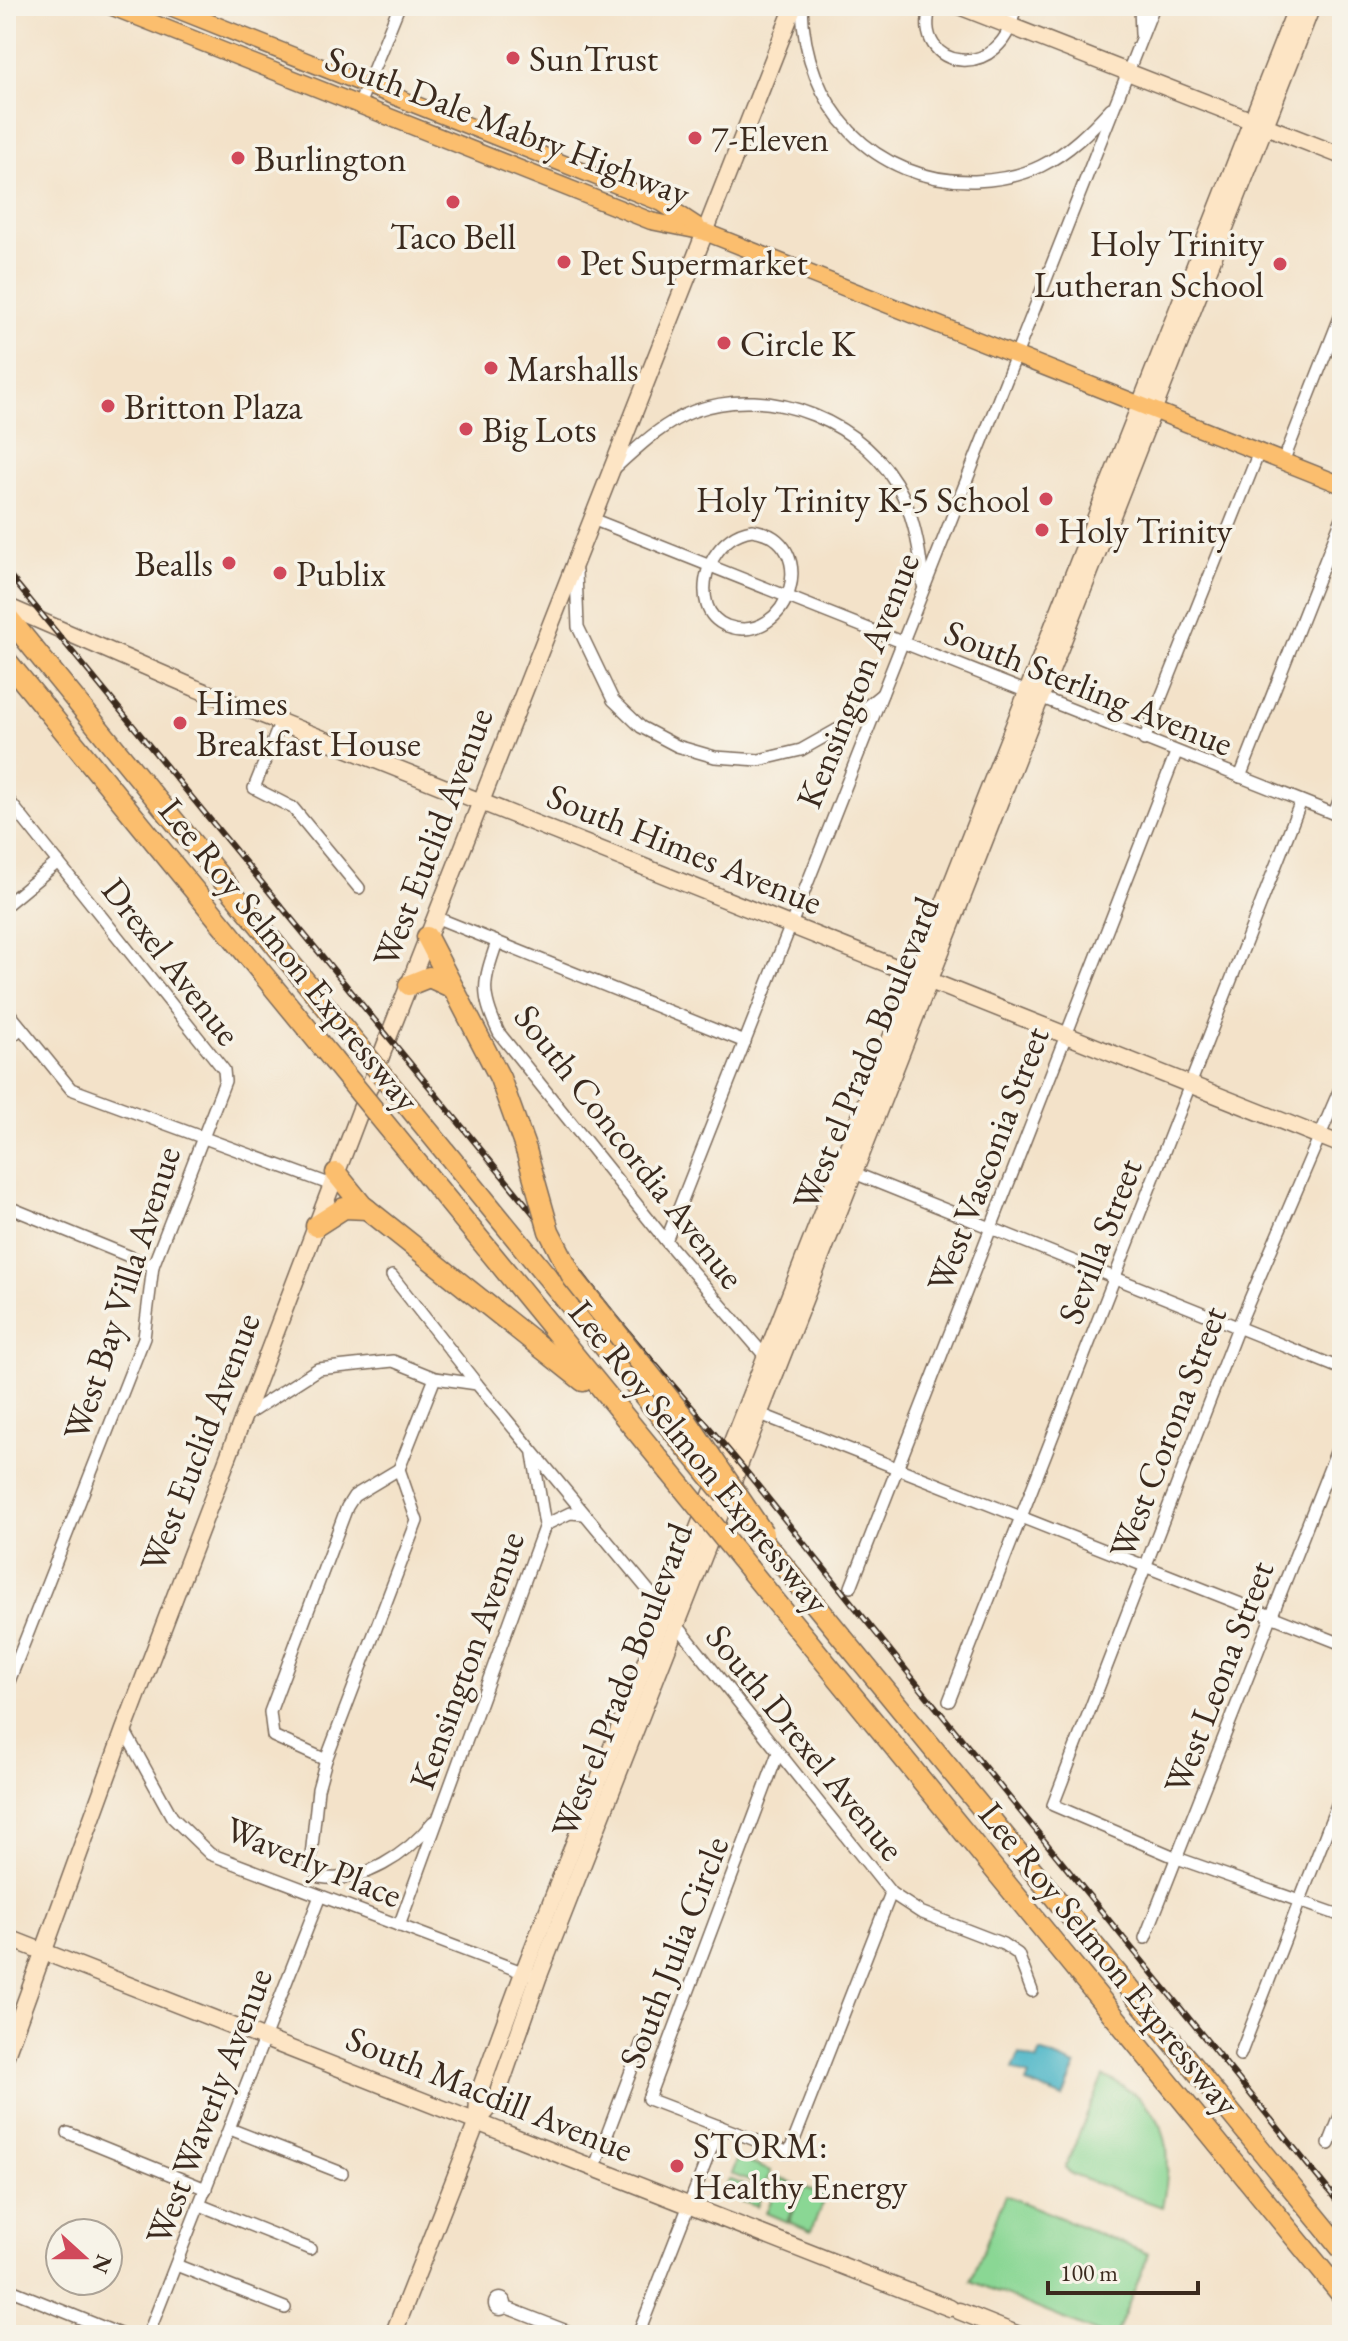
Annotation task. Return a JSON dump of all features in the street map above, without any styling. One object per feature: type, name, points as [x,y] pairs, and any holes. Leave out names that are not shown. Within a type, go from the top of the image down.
[{"type":"highway","name":"Lee Roy Selmon Expressway","points":[[6,615],[1342,2249]]},
{"type":"highway","name":"Lee Roy Selmon Expressway","points":[[6,660],[1342,2295]]},
{"type":"highway","points":[[427,937],[500,1078],[526,1150],[549,1231],[573,1278],[687,1421],[764,1540]]},
{"type":"highway","points":[[409,985],[429,977],[453,988]]},
{"type":"highway","points":[[334,1179],[367,1209],[531,1336],[620,1411]]},
{"type":"highway","points":[[316,1226],[344,1208],[367,1209]]},
{"type":"main road","name":"South Dale Mabry Highway","points":[[110,6],[651,221],[705,232],[1342,485]]},
{"type":"main road","name":"South Dale Mabry Highway","points":[[168,6],[662,203],[705,232]]},
{"type":"main road","points":[[168,29],[189,26],[223,39],[266,45]]},
{"type":"street","points":[[359,105],[399,6]]},
{"type":"street","name":"West Euclid Avenue","points":[[6,2055],[124,1730],[427,937],[794,6]]},
{"type":"street","points":[[802,6],[803,37],[815,80],[837,118],[869,149],[908,171],[951,181],[981,181],[1038,168],[1076,144],[1117,101]]},
{"type":"street","points":[[931,6],[930,35],[936,46],[959,61],[982,59],[994,51],[1010,26],[1015,6]]},
{"type":"street","points":[[959,6],[1342,156]]},
{"type":"street","points":[[1140,6],[1141,39]]},
{"type":"street","name":"Kensington Avenue","points":[[666,1241],[1154,6]]},
{"type":"street","name":"West el Prado Boulevard","points":[[1075,587],[1156,410],[1259,123],[1297,6]]},
{"type":"street","name":"West el Prado Boulevard","points":[[393,2335],[477,2122],[495,2101],[530,1976],[602,1797],[677,1625],[771,1362],[1075,587],[1138,403],[1312,6]]},
{"type":"street","points":[[1283,462],[1342,312]]},
{"type":"street","points":[[611,472],[661,429],[692,412],[733,404],[799,408],[853,437],[879,461],[902,495],[921,554],[924,589]]},
{"type":"street","points":[[1144,740],[1259,452]]},
{"type":"street","points":[[1240,777],[1342,518]]},
{"type":"street","name":"South Sterling Avenue","points":[[592,519],[1338,815]]},
{"type":"street","points":[[752,530],[771,534],[790,557],[792,574],[786,596],[769,622],[755,629],[739,630],[720,623],[712,615],[705,593],[715,555],[733,535],[752,530]]},
{"type":"street","points":[[576,560],[578,627],[613,700],[641,727],[677,746],[715,757],[759,760],[801,750],[840,728],[882,694]]},
{"type":"street","name":"South Himes Avenue","points":[[6,606],[281,721],[1342,1145]]},
{"type":"street","points":[[281,721],[254,788],[293,808],[359,888]]},
{"type":"street","name":"West Vasconia Street","points":[[851,1587],[1176,753]]},
{"type":"street","points":[[1338,815],[1342,793]]},
{"type":"street","name":"Drexel Avenue","points":[[6,797],[224,1070],[222,1092],[202,1139]]},
{"type":"street","name":"Sevilla Street","points":[[949,1701],[1301,801]]},
{"type":"street","points":[[6,905],[58,862]]},
{"type":"street","points":[[435,917],[745,1042]]},
{"type":"street","name":"South Concordia Avenue","points":[[497,942],[483,982],[484,1000],[499,1033],[666,1241],[771,1362]]},
{"type":"street","points":[[6,1009],[71,1089],[202,1139],[334,1179]]},
{"type":"street","points":[[6,1042],[21,1028]]},
{"type":"street","name":"West Corona Street","points":[[1177,1858],[1053,1805],[1238,1327],[1342,1084]]},
{"type":"street","name":"West Bay Villa Avenue","points":[[6,1689],[144,1338],[153,1266],[202,1139]]},
{"type":"street","points":[[846,1170],[1342,1369]]},
{"type":"street","points":[[6,1206],[153,1266]]},
{"type":"street","points":[[392,1276],[477,1384]]},
{"type":"street","points":[[243,1417],[318,1369],[393,1361],[435,1378],[477,1384]]},
{"type":"street","points":[[326,1760],[273,1736],[270,1712],[347,1507],[354,1496],[381,1483],[399,1469],[435,1378]]},
{"type":"street","name":"South Drexel Avenue","points":[[477,1384],[666,1611],[891,1893],[920,1912],[1003,1944],[1018,1954],[1032,1991]]},
{"type":"street","points":[[753,1411],[1342,1644]]},
{"type":"street","name":"West el Prado Boulevard","points":[[602,1797],[666,1611],[753,1411]]},
{"type":"street","name":"West Leona Street","points":[[1145,1938],[1342,1437]]},
{"type":"street","name":"Kensington Avenue","points":[[399,1926],[545,1525],[533,1449]]},
{"type":"street","points":[[320,1877],[310,1866],[318,1789],[326,1760],[417,1521],[399,1469]]},
{"type":"street","name":"Kensington Avenue","points":[[545,1525],[570,1513],[584,1514]]},
{"type":"street","name":"Waverly Place","points":[[124,1730],[172,1817],[210,1854],[530,1976]]},
{"type":"street","name":"South Julia Circle","points":[[720,2126],[648,2099],[778,1753]]},
{"type":"street","points":[[1240,2055],[1342,1792]]},
{"type":"street","name":"Kensington Avenue","points":[[320,1877],[354,1875],[381,1865],[420,1840],[440,1814]]},
{"type":"street","points":[[1177,1858],[1342,1916]]},
{"type":"street","name":"West Waverly Avenue","points":[[148,2335],[265,2038],[320,1877]]},
{"type":"street","points":[[638,2335],[720,2126],[789,2153],[891,1893]]},
{"type":"street","name":"South Macdill Avenue","points":[[6,1937],[1019,2335]]},
{"type":"street","points":[[594,2169],[642,2042]]},
{"type":"street","points":[[1329,2144],[1342,2111]]},
{"type":"street","points":[[230,2129],[342,2173]]},
{"type":"street","points":[[68,2133],[206,2189]]},
{"type":"street","points":[[200,2205],[310,2249]]},
{"type":"street","points":[[176,2265],[285,2308]]},
{"type":"street","points":[[6,2288],[122,2335]]},
{"type":"street","points":[[505,2307],[577,2335]]},
{"type":"green space","points":[[1103,2076],[1141,2099],[1162,2128],[1168,2163],[1162,2207],[1073,2175],[1065,2168]]},
{"type":"green space","points":[[737,2158],[771,2171],[764,2187],[731,2174]]},
{"type":"green space","points":[[780,2178],[801,2187],[787,2222],[766,2213]]},
{"type":"green space","points":[[729,2179],[762,2192],[757,2207],[723,2194]]},
{"type":"green space","points":[[804,2187],[825,2196],[811,2231],[789,2222]]},
{"type":"green space","points":[[1005,2195],[1149,2254],[1116,2335],[1103,2335],[971,2281]]},
{"type":"water","points":[[1041,2052],[1076,2066],[1063,2098],[1026,2083],[1029,2076],[1013,2069],[1019,2054],[1037,2061]]},
{"type":"railway","points":[[6,571],[611,1312],[758,1486],[1342,2207]]},
{"type":"place","name":"SunTrust","points":[[513,58]]},
{"type":"place","name":"7-Eleven","points":[[695,138]]},
{"type":"place","name":"Burlington","points":[[238,158]]},
{"type":"place","name":"Taco Bell","points":[[453,202]]},
{"type":"place","name":"Pet Supermarket","points":[[564,262]]},
{"type":"place","name":"Holy Trinity Lutheran School","points":[[1280,264]]},
{"type":"place","name":"Circle K","points":[[724,343]]},
{"type":"place","name":"Marshalls","points":[[491,368]]},
{"type":"place","name":"Britton Plaza","points":[[108,406]]},
{"type":"place","name":"Big Lots","points":[[466,429]]},
{"type":"place","name":"Holy Trinity K-5 School","points":[[1046,499]]},
{"type":"place","name":"Holy Trinity","points":[[1042,530]]},
{"type":"place","name":"Bealls","points":[[229,563]]},
{"type":"place","name":"Publix","points":[[280,573]]},
{"type":"place","name":"Himes Breakfast House","points":[[180,723]]},
{"type":"place","name":"STORM: Healthy Energy","points":[[677,2166]]}]
